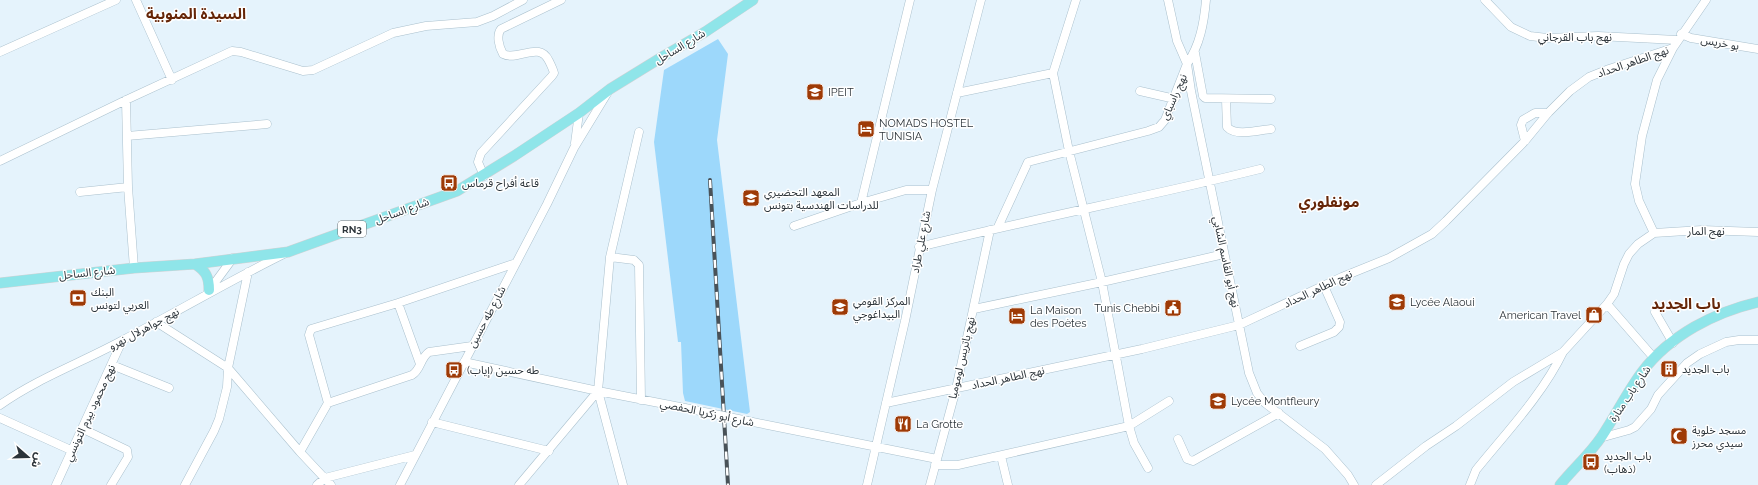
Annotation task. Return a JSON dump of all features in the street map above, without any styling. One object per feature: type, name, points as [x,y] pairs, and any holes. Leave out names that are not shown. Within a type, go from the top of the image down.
[{"type":"main road","name":"شارع الساحل","points":[[0,283],[134,268],[195,264],[288,252],[457,191],[484,176],[579,113],[610,89],[705,32],[754,0]]},
{"type":"main road","points":[[195,264],[204,270],[207,275],[209,281],[207,293]]},
{"type":"main road","name":"شارع باب منارة","points":[[1560,485],[1600,438],[1642,372],[1654,358],[1685,332],[1738,306],[1758,302]]},
{"type":"street","points":[[0,52],[116,0]]},
{"type":"street","points":[[136,0],[172,80]]},
{"type":"street","points":[[0,161],[126,100],[235,51],[303,71],[314,70],[393,33],[426,26],[476,22],[493,16],[523,0]]},
{"type":"street","points":[[484,176],[478,162],[481,153],[554,73],[546,55],[542,53],[537,52],[508,56],[503,54],[498,34],[499,31],[561,0]]},
{"type":"street","points":[[862,203],[910,0]]},
{"type":"street","name":"شارع علي طراد","points":[[867,485],[905,322],[919,247],[932,190],[981,0]]},
{"type":"street","points":[[1076,0],[1053,73],[1069,151],[1085,209],[1102,282],[1129,426],[1134,443],[1148,468]]},
{"type":"street","name":"نهج راسباي","points":[[1069,151],[1159,127],[1165,120],[1175,99],[1187,64],[1177,41],[1168,0]]},
{"type":"street","points":[[1187,64],[1195,53],[1204,19],[1206,0]]},
{"type":"street","name":"نهج باب القرجاني","points":[[1485,0],[1512,27],[1530,36],[1547,38],[1598,36],[1680,37]]},
{"type":"street","name":"نهج الطاهر الحداد","points":[[886,403],[1115,354],[1239,325],[1389,258],[1432,234],[1525,141],[1548,113],[1570,91],[1589,77],[1633,60],[1673,48],[1706,0]]},
{"type":"street","name":"بو خريس","points":[[1680,37],[1758,49]]},
{"type":"street","points":[[1376,485],[1426,446],[1456,426],[1512,382],[1563,352],[1607,304],[1614,294],[1629,254],[1638,244],[1654,233],[1639,201],[1635,184],[1642,136],[1657,80],[1673,48]]},
{"type":"street","points":[[1195,53],[1203,96],[1208,99],[1226,100],[1271,99]]},
{"type":"street","name":"نهج أبو القاسم الشابي","points":[[1187,64],[1191,92],[1239,325],[1250,373],[1257,392],[1270,408],[1279,413],[1325,449],[1348,475],[1354,485]]},
{"type":"street","points":[[957,93],[1053,73]]},
{"type":"street","points":[[574,148],[610,89]]},
{"type":"street","points":[[1140,91],[1175,99]]},
{"type":"street","points":[[126,100],[128,188],[134,268]]},
{"type":"street","points":[[1226,100],[1227,127],[1231,131],[1238,132],[1271,129]]},
{"type":"street","points":[[574,148],[579,113]]},
{"type":"street","points":[[1525,141],[1521,125],[1523,120],[1535,113],[1548,113]]},
{"type":"street","points":[[127,136],[267,124]]},
{"type":"street","points":[[623,485],[598,391],[610,258],[639,132]]},
{"type":"street","name":"شارع طه حسين","points":[[400,485],[516,263],[574,148]]},
{"type":"street","points":[[998,228],[1026,165],[1034,160],[1069,151]]},
{"type":"street","points":[[919,247],[1260,170]]},
{"type":"street","points":[[80,192],[128,188]]},
{"type":"street","points":[[794,226],[906,190],[932,190]]},
{"type":"street","name":"نهج باتريس لومومبا","points":[[930,485],[956,389],[990,230]]},
{"type":"street","name":"نهج المار","points":[[1654,233],[1702,230],[1758,232]]},
{"type":"street","name":"نهج جواهرلال نهرو","points":[[0,405],[55,374],[122,341],[207,293],[288,252]]},
{"type":"street","points":[[974,309],[1224,254]]},
{"type":"street","points":[[207,293],[233,258]]},
{"type":"street","points":[[610,258],[634,260],[639,265],[641,400]]},
{"type":"street","points":[[328,403],[309,335],[310,330],[398,303],[516,263]]},
{"type":"street","points":[[185,485],[214,432],[227,387],[228,368],[248,272]]},
{"type":"street","points":[[1300,346],[1334,332],[1339,327],[1340,322],[1324,286]]},
{"type":"street","points":[[398,303],[420,364]]},
{"type":"street","points":[[1607,304],[1654,358]]},
{"type":"street","points":[[1655,312],[1672,343]]},
{"type":"street","points":[[156,322],[228,368],[300,452],[331,485]]},
{"type":"street","points":[[1600,438],[1635,427],[1651,409],[1658,395],[1687,363],[1700,354],[1726,342],[1758,340]]},
{"type":"street","name":"نهج محمود بيرم التونسي","points":[[56,485],[73,451],[122,341]]},
{"type":"street","points":[[300,452],[328,403],[412,375],[418,370],[423,357],[429,352],[472,346]]},
{"type":"street","points":[[1470,485],[1476,470],[1540,390],[1558,363],[1563,352]]},
{"type":"street","name":"شارع أبو زكريا الحفصي","points":[[464,362],[641,400],[876,447],[936,462],[958,465],[1129,426],[1169,402]]},
{"type":"street","points":[[112,365],[169,388]]},
{"type":"street","points":[[519,485],[598,391]]},
{"type":"street","points":[[1178,439],[1187,459],[1193,461],[1279,413]]},
{"type":"street","points":[[0,418],[73,451]]},
{"type":"street","points":[[432,422],[549,451]]},
{"type":"street","points":[[83,429],[127,450],[128,457],[111,485]]},
{"type":"street","points":[[317,485],[325,478],[415,455]]},
{"type":"street","points":[[1001,456],[1008,485]]},
{"type":"shaded area","points":[[718,39],[728,54],[717,140],[750,412],[747,414],[685,401],[683,393],[681,342],[678,342],[654,142],[664,70]]},
{"type":"railway","points":[[710,180],[728,485]]},
{"type":"place","name":"IPEIT","points":[[815,92]]},
{"type":"place","name":"NOMADS HOSTEL TUNISIA","points":[[866,129]]},
{"type":"place","name":"قاعة أفراح قرماس","points":[[449,183]]},
{"type":"place","name":"المعهد التحضيري للدراسات الهندسية بتونس","points":[[751,198]]},
{"type":"place","name":"البنك العربي لتونس","points":[[78,298]]},
{"type":"place","name":"Lycée Alaoui","points":[[1397,302]]},
{"type":"place","name":"المركز القومي البيداغوجي","points":[[840,307]]},
{"type":"place","name":"Tunis Chebbi","points":[[1173,308]]},
{"type":"place","name":"American Travel","points":[[1594,315]]},
{"type":"place","name":"La Maison des Poètes","points":[[1017,316]]},
{"type":"place","name":"باب الجديد","points":[[1669,369]]},
{"type":"place","name":"طه حسين (إياب)","points":[[454,370]]},
{"type":"place","name":"Lycée Montfleury","points":[[1218,401]]},
{"type":"place","name":"La Grotte","points":[[903,424]]},
{"type":"place","name":"مسجد خلوية سيدي محرز","points":[[1679,436]]},
{"type":"place","name":"باب الجديد (ذهاب)","points":[[1591,462]]},
{"type":"district","name":"السيدة المنوبية","points":[[196,14]]},
{"type":"district","name":"مونفلوري","points":[[1329,202]]},
{"type":"district","name":"باب الجديد","points":[[1686,304]]}]
